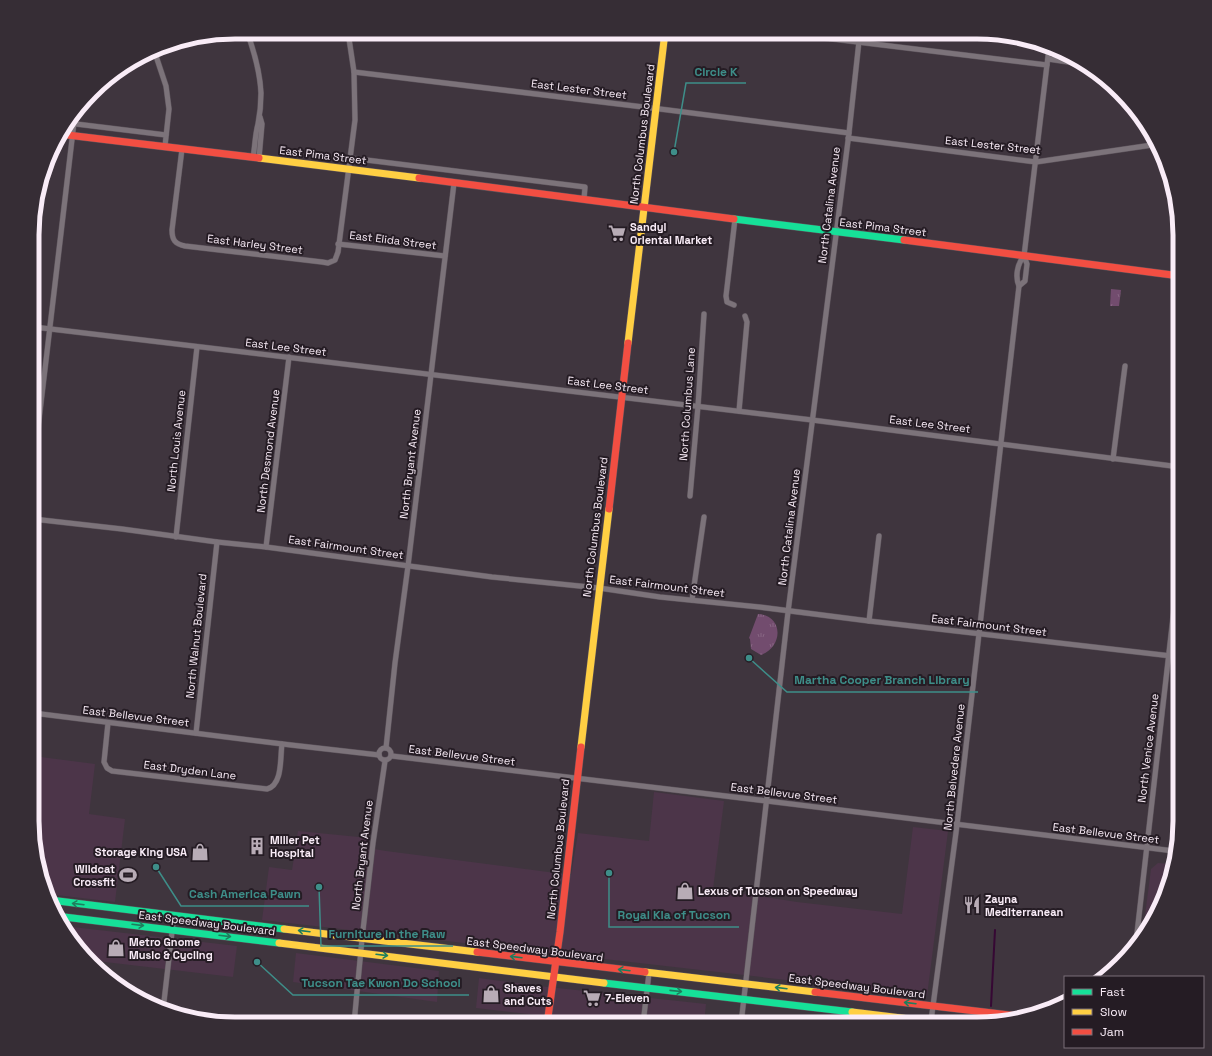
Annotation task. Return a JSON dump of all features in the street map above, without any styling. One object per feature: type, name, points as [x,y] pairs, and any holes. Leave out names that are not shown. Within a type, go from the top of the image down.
[{"type":"street","points":[[250,39],[257,66],[261,93],[256,158]]},
{"type":"street","points":[[338,244],[355,120],[354,72],[349,39]]},
{"type":"street","name":"North Columbus Boulevard","points":[[548,1017],[561,919],[576,779],[664,39]]},
{"type":"street","points":[[828,39],[1072,63]]},
{"type":"street","name":"North Catalina Avenue","points":[[742,1017],[788,612],[859,39]]},
{"type":"street","points":[[1024,256],[1019,263],[1017,281],[1019,286],[1025,281],[1027,264],[1024,256],[1049,53]]},
{"type":"street","points":[[156,56],[166,86],[168,109],[165,146]]},
{"type":"street","name":"East Lester Street","points":[[354,72],[656,108],[1036,162],[1151,145]]},
{"type":"street","points":[[74,123],[166,135]]},
{"type":"street","points":[[39,421],[72,135],[71,127]]},
{"type":"street","name":"East Pima Street","points":[[67,135],[348,169],[1173,275]]},
{"type":"street","name":"East Harley Street","points":[[182,148],[172,230],[172,239],[176,243],[185,246],[328,263],[333,261],[336,257],[338,244]]},
{"type":"street","name":"East Pima Street","points":[[350,158],[585,187],[584,199]]},
{"type":"street","name":"North Bryant Avenue","points":[[386,748],[395,663],[454,183]]},
{"type":"street","points":[[734,219],[726,296],[727,302],[734,305]]},
{"type":"street","name":"East Elida Street","points":[[338,244],[445,256]]},
{"type":"street","name":"North Belvedere Avenue","points":[[932,1017],[957,825],[1019,286]]},
{"type":"street","name":"North Columbus Lane","points":[[690,496],[704,314]]},
{"type":"street","points":[[739,411],[747,322],[745,316]]},
{"type":"street","name":"East Lee Street","points":[[39,328],[739,411],[1173,466]]},
{"type":"street","name":"North Louis Avenue","points":[[176,537],[197,347]]},
{"type":"street","name":"North Desmond Avenue","points":[[266,547],[289,357]]},
{"type":"street","points":[[1112,459],[1125,366]]},
{"type":"street","points":[[692,600],[704,517]]},
{"type":"street","name":"East Fairmount Street","points":[[39,521],[122,529],[408,566],[599,588],[660,597],[759,607],[788,612],[1173,656]]},
{"type":"street","points":[[869,621],[879,536]]},
{"type":"street","name":"North Walnut Boulevard","points":[[196,733],[217,542]]},
{"type":"street","name":"North Venice Avenue","points":[[1137,934],[1173,627]]},
{"type":"street","name":"East Bellevue Street","points":[[39,714],[379,755]]},
{"type":"street","name":"East Dryden Lane","points":[[108,723],[104,762],[107,768],[112,771],[267,789],[274,786],[278,778],[282,744]]},
{"type":"street","points":[[386,748],[391,751],[392,756],[390,759],[385,761],[381,759],[379,755],[381,750],[386,748]]},
{"type":"street","name":"East Bellevue Street","points":[[392,756],[1170,850]]},
{"type":"street","name":"North Bryant Avenue","points":[[355,1017],[373,843],[385,761]]},
{"type":"street","name":"East Speedway Boulevard","points":[[56,901],[362,939],[1006,1015]]},
{"type":"street","points":[[165,1004],[174,915]]},
{"type":"street","name":"East Speedway Boulevard","points":[[64,917],[897,1017]]},
{"type":"street","points":[[644,1017],[649,973]]},
{"type":"shaded area","points":[[39,757],[95,764],[89,814],[125,819],[115,902],[53,895],[43,860],[39,834]]},
{"type":"shaded area","points":[[654,792],[724,801],[713,889],[797,902],[902,914],[913,827],[948,831],[927,996],[262,920],[269,867],[292,870],[298,831],[369,838],[368,848],[386,851],[571,875],[578,833],[649,841]]},
{"type":"shaded area","points":[[1158,863],[1168,864],[1163,884],[1153,908],[1144,924],[1151,869]]},
{"type":"shaded area","points":[[70,927],[237,946],[233,977],[97,961]]},
{"type":"shaded area","points":[[296,953],[439,971],[437,1002],[293,982]]},
{"type":"shaded area","points":[[479,978],[706,1004],[705,1017],[554,1017],[476,1008]]},
{"type":"green space","points":[[1111,289],[1121,290],[1119,306],[1110,306]]},
{"type":"green space","points":[[758,614],[766,616],[772,620],[776,625],[778,632],[774,645],[761,655],[751,649],[749,638]]},
{"type":"waterway","points":[[991,1006],[995,930]]},
{"type":"traffic: fast","points":[[734,219],[904,240]]},
{"type":"traffic: fast","points":[[56,901],[284,929]]},
{"type":"traffic: fast","points":[[64,917],[279,943]]},
{"type":"traffic: fast","points":[[604,983],[852,1012]]},
{"type":"traffic: slow","points":[[628,343],[664,39]]},
{"type":"traffic: slow","points":[[259,158],[419,178]]},
{"type":"traffic: slow","points":[[581,747],[609,509]]},
{"type":"traffic: slow","points":[[284,929],[477,952]]},
{"type":"traffic: slow","points":[[279,943],[604,983]]},
{"type":"traffic: slow","points":[[645,972],[815,992]]},
{"type":"traffic: slow","points":[[852,1012],[893,1017]]},
{"type":"traffic: jam","points":[[66,135],[259,158]]},
{"type":"traffic: jam","points":[[419,178],[734,219]]},
{"type":"traffic: jam","points":[[904,240],[1173,275]]},
{"type":"traffic: jam","points":[[609,509],[628,343]]},
{"type":"traffic: jam","points":[[548,1017],[560,932],[581,747]]},
{"type":"traffic: jam","points":[[477,952],[645,972]]},
{"type":"traffic: jam","points":[[815,992],[1006,1015]]},
{"type":"place","name":"Circle K","points":[[674,152]]},
{"type":"place","name":"Sandyi Oriental Market","points":[[617,233]]},
{"type":"place","name":"Martha Cooper Branch Library","points":[[749,658]]},
{"type":"place","name":"Miller Pet Hospital","points":[[257,846]]},
{"type":"place","name":"Storage King USA","points":[[200,852]]},
{"type":"place","name":"Cash America Pawn","points":[[156,867]]},
{"type":"place","name":"Royal Kia of Tucson","points":[[609,873]]},
{"type":"place","name":"Wildcat Crossfit","points":[[128,875]]},
{"type":"place","name":"Furniture in the Raw","points":[[319,887]]},
{"type":"place","name":"Lexus of Tucson on Speedway","points":[[685,891]]},
{"type":"place","name":"Zayna Mediterranean","points":[[972,905]]},
{"type":"place","name":"Metro Gnome Music & Cycling","points":[[116,948]]},
{"type":"place","name":"Tucson Tae Kwon Do School","points":[[257,962]]},
{"type":"place","name":"Shaves and Cuts","points":[[491,994]]},
{"type":"place","name":"7-Eleven","points":[[592,998]]}]
